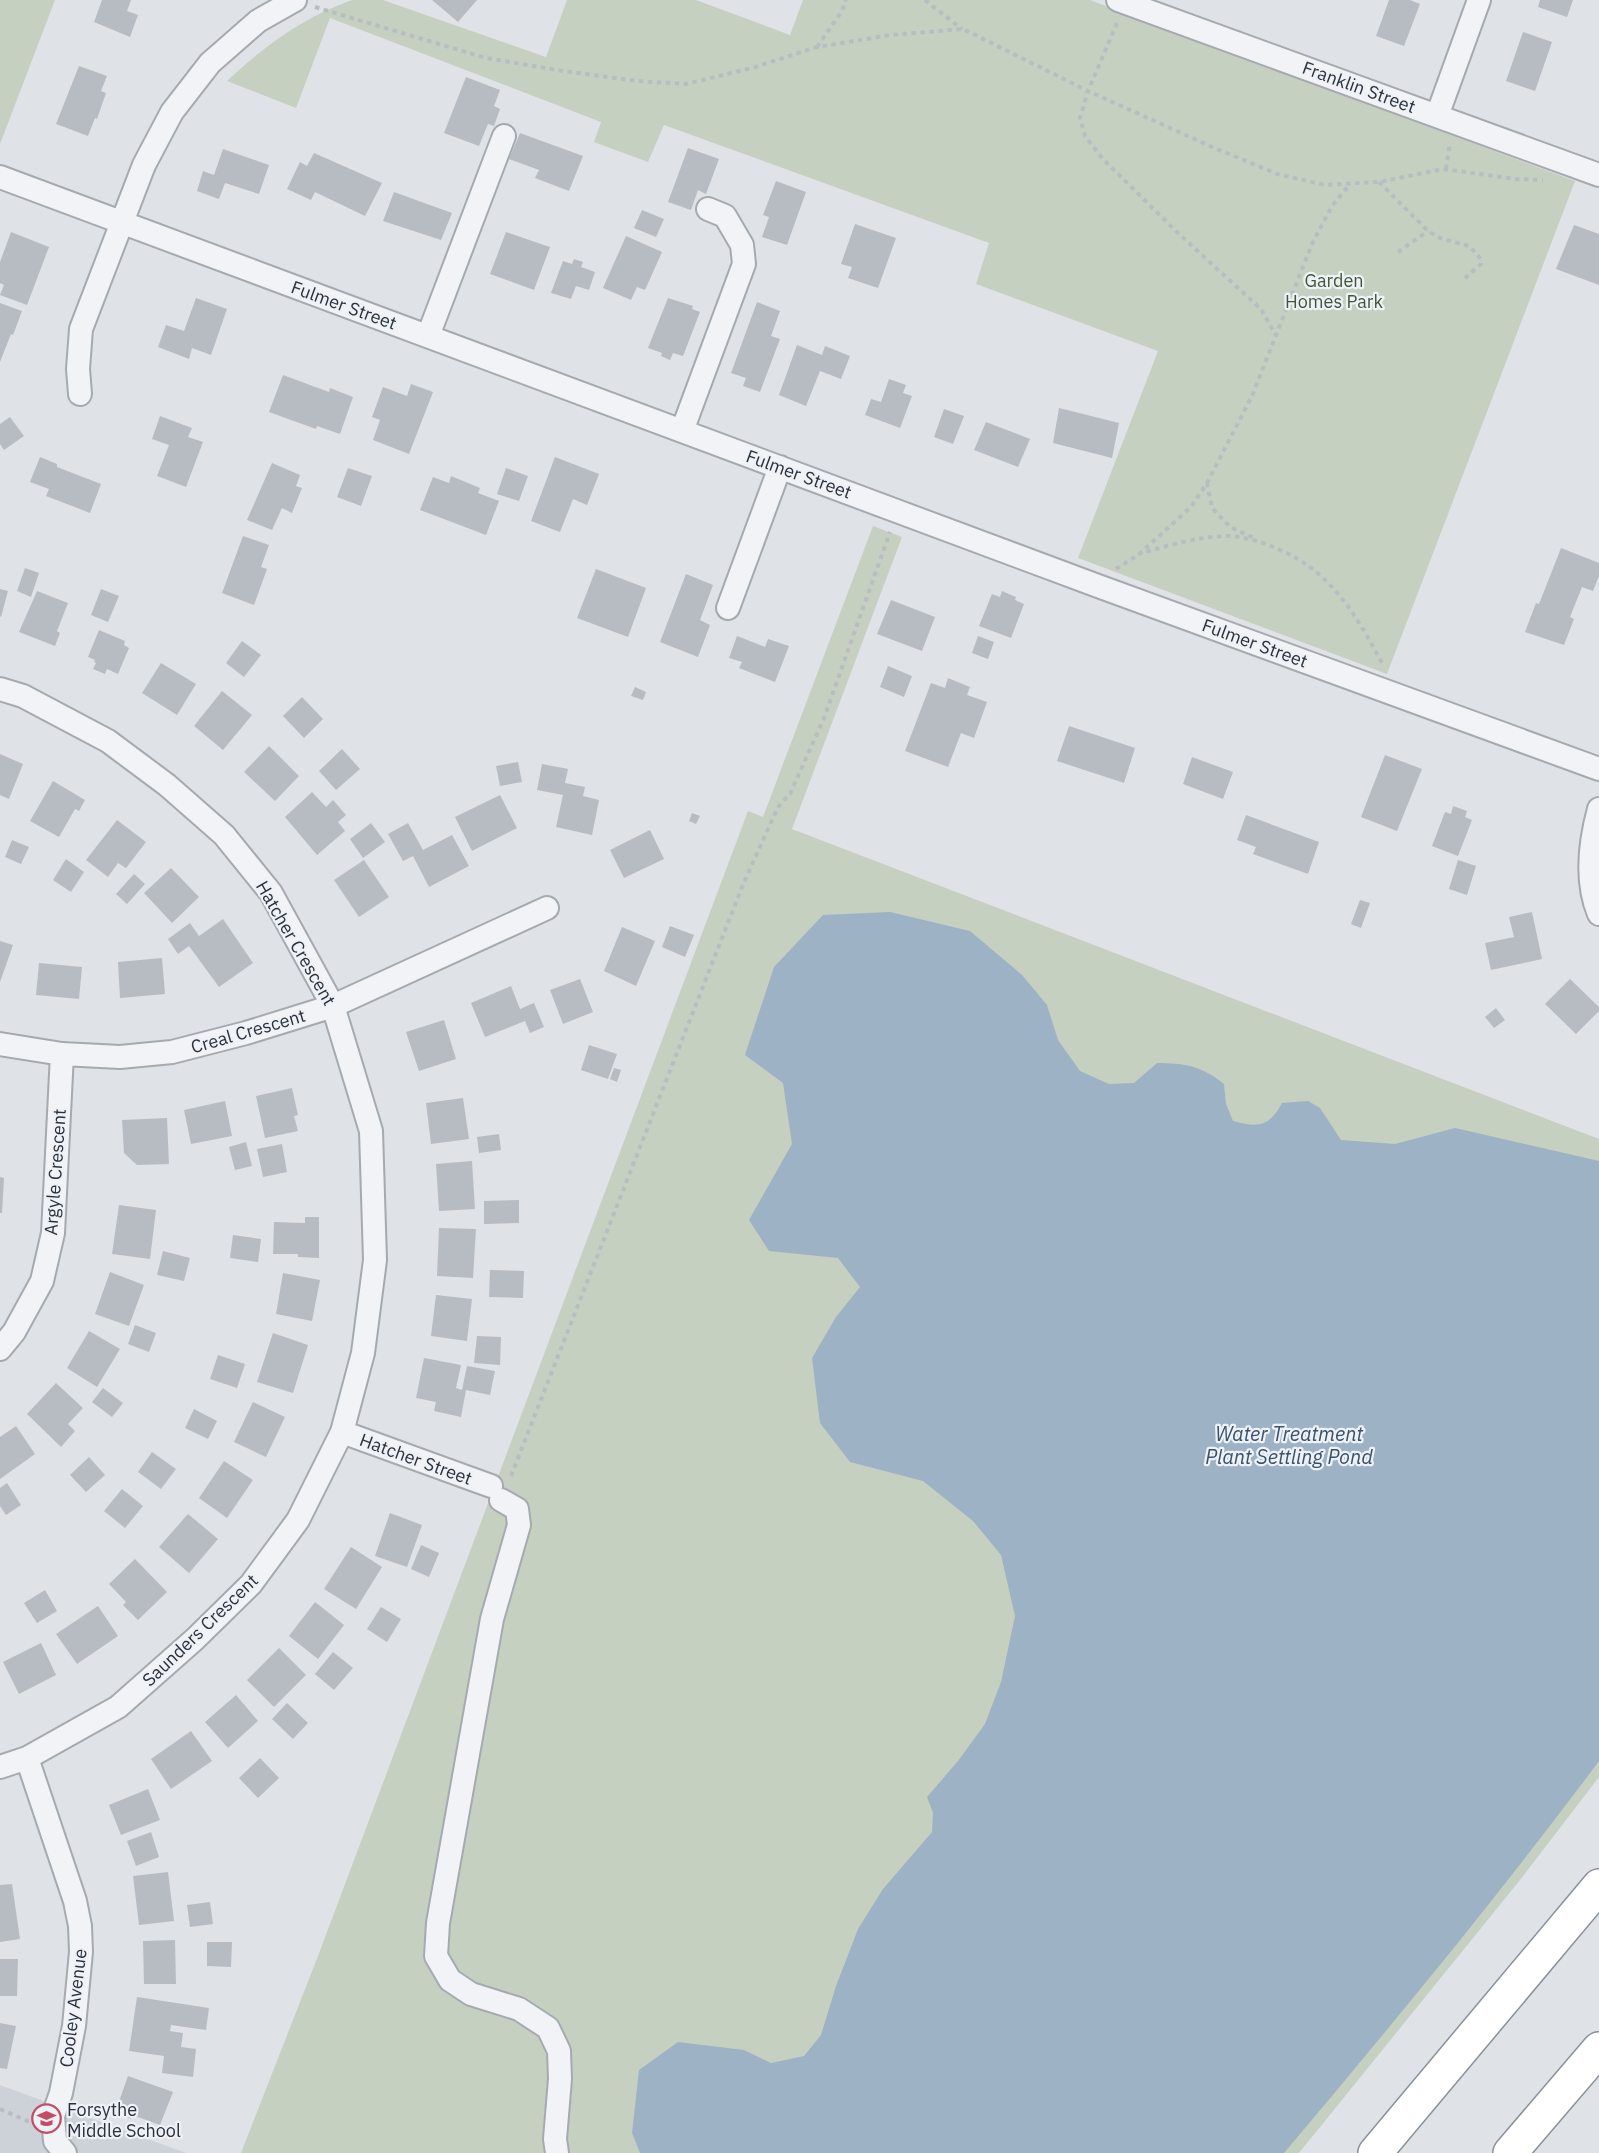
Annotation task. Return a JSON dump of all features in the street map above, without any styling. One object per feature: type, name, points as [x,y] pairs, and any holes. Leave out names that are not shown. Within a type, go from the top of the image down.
[{"type":"highway","points":[[1375,2153],[1599,1886]]},
{"type":"highway","points":[[1510,2153],[1599,2049]]},
{"type":"street","points":[[80,394],[78,369],[81,329],[144,165],[172,112],[210,63],[258,21],[295,0]]},
{"type":"street","points":[[1437,116],[1479,0]]},
{"type":"street","name":"Franklin Street","points":[[1121,1],[1150,6],[1437,116],[1599,175]]},
{"type":"street","points":[[428,336],[504,136]]},
{"type":"street","name":"Fulmer Street","points":[[0,177],[1108,590],[1599,769]]},
{"type":"street","points":[[682,430],[744,264],[742,245],[725,216],[708,209]]},
{"type":"street","points":[[728,608],[780,467]]},
{"type":"street","name":"Hatcher Crescent","points":[[0,689],[23,696],[108,741],[167,785],[224,835],[271,893],[333,1006],[371,1131],[375,1260],[363,1353],[342,1432]]},
{"type":"street","points":[[1599,809],[1591,839],[1591,851],[1594,903],[1599,914]]},
{"type":"street","name":"Creal Crescent","points":[[0,1044],[62,1054],[120,1057],[172,1052],[246,1033],[333,1006],[547,908]]},
{"type":"street","name":"Argyle Crescent","points":[[0,1349],[14,1332],[42,1281],[53,1233],[62,1054]]},
{"type":"street","name":"Hatcher Street","points":[[342,1432],[496,1493],[517,1509],[519,1525],[492,1620],[438,1923],[436,1956],[450,1980],[471,1994],[519,2009],[548,2028],[559,2051],[560,2079],[555,2139],[557,2153]]},
{"type":"street","name":"Saunders Crescent","points":[[0,1767],[27,1758],[118,1707],[195,1639],[251,1584],[298,1520],[342,1432]]},
{"type":"street","name":"Cooley Avenue","points":[[27,1758],[75,1901],[80,1926],[81,1952],[74,2026],[61,2093],[53,2116],[53,2131]]},
{"type":"street","points":[[53,2131],[55,2141],[65,2153]]},
{"type":"path","points":[[817,47],[842,11],[846,0]]},
{"type":"path","points":[[925,0],[963,29],[1088,91],[1277,174],[1326,186],[1379,182],[1446,169],[1535,180]]},
{"type":"path","points":[[1121,1],[1080,118],[1085,136],[1096,151],[1179,234],[1261,309],[1276,335]]},
{"type":"path","points":[[321,9],[486,58],[637,81],[686,84],[752,68],[817,47],[891,35],[963,29]]},
{"type":"path","points":[[1446,169],[1453,135]]},
{"type":"path","points":[[1379,182],[1428,231],[1440,238],[1469,246],[1481,259],[1481,264],[1464,279]]},
{"type":"path","points":[[1117,568],[1138,555],[1191,507],[1207,483],[1252,396],[1312,244],[1332,206],[1350,184]]},
{"type":"path","points":[[1398,252],[1428,231]]},
{"type":"path","points":[[1207,483],[1212,508],[1230,527],[1298,557],[1329,582],[1359,621],[1384,668]]},
{"type":"path","points":[[514,1468],[744,882],[778,807],[790,794],[824,718],[891,532]]},
{"type":"path","points":[[1138,555],[1181,543],[1228,536],[1258,540]]},
{"type":"path","points":[[0,2109],[53,2131]]},
{"type":"shaded area","name":"Forsythe Middle School","points":[[0,2085],[186,2153],[0,2153]]},
{"type":"green space","points":[[0,0],[55,0],[0,144]]},
{"type":"green space","name":"Garden Homes Park","points":[[352,0],[383,0],[546,57],[567,0],[696,0],[790,35],[803,0],[1090,0],[1575,181],[1387,674],[1078,558],[1158,351],[976,284],[989,243],[664,125],[648,162],[594,142],[601,122],[330,18],[296,108],[227,81],[285,34],[317,15]]},
{"type":"green space","points":[[873,526],[902,537],[792,829],[1599,1139],[1599,1777],[1520,1880],[1299,2153],[241,2153],[318,1956],[748,811],[763,817]]},
{"type":"water","name":"Water Treatment Plant Settling Pond","points":[[890,912],[970,931],[1022,975],[1047,1005],[1058,1040],[1080,1071],[1109,1084],[1134,1083],[1157,1063],[1185,1065],[1201,1069],[1224,1084],[1226,1104],[1233,1121],[1249,1125],[1262,1124],[1267,1121],[1282,1103],[1308,1101],[1320,1108],[1341,1140],[1395,1144],[1455,1128],[1599,1161],[1599,1761],[1523,1861],[1365,2057],[1284,2153],[640,2153],[632,2133],[639,2070],[678,2042],[744,2050],[771,2063],[804,2056],[821,2035],[836,1986],[858,1929],[883,1889],[932,1832],[933,1813],[927,1797],[958,1761],[985,1724],[1001,1682],[1015,1616],[1001,1555],[973,1521],[923,1481],[850,1462],[820,1423],[812,1358],[836,1317],[860,1287],[838,1258],[769,1251],[749,1220],[792,1144],[783,1083],[745,1055],[774,967],[823,915]]},
{"type":"building","points":[[102,0],[131,0],[127,11],[138,15],[130,37],[94,22]]},
{"type":"building","points":[[432,0],[477,0],[458,22]]},
{"type":"building","points":[[1389,0],[1410,0],[1420,4],[1404,46],[1376,36]]},
{"type":"building","points":[[1540,0],[1573,0],[1567,17],[1538,7]]},
{"type":"building","points":[[1523,32],[1552,42],[1535,91],[1506,81]]},
{"type":"building","points":[[79,66],[107,76],[101,91],[106,93],[88,136],[56,124]]},
{"type":"building","points":[[466,77],[500,90],[494,106],[500,109],[494,126],[488,124],[479,146],[444,133]]},
{"type":"building","points":[[520,133],[583,156],[569,191],[535,178],[539,170],[509,159]]},
{"type":"building","points":[[688,148],[719,159],[706,194],[698,190],[691,210],[668,202]]},
{"type":"building","points":[[223,149],[269,165],[259,194],[225,183],[219,199],[197,191],[203,171],[214,175]]},
{"type":"building","points":[[314,153],[382,183],[365,216],[315,192],[311,200],[287,189],[300,162],[307,166]]},
{"type":"building","points":[[776,181],[806,192],[787,245],[762,237],[769,217],[763,215]]},
{"type":"building","points":[[394,192],[452,213],[441,240],[383,221]]},
{"type":"building","points":[[642,210],[664,219],[656,237],[634,228]]},
{"type":"building","points":[[855,224],[896,238],[878,288],[848,278],[852,267],[841,264]]},
{"type":"building","points":[[1574,225],[1599,234],[1599,285],[1556,269]]},
{"type":"building","points":[[11,232],[49,247],[27,305],[0,295],[4,285],[0,283],[0,262]]},
{"type":"building","points":[[506,232],[550,247],[534,290],[490,274]]},
{"type":"building","points":[[626,236],[662,252],[645,290],[637,287],[631,300],[603,288]]},
{"type":"building","points":[[574,259],[583,262],[581,267],[595,272],[589,290],[576,286],[571,299],[551,293],[563,261],[572,264]]},
{"type":"building","points":[[196,298],[227,309],[211,355],[192,348],[189,359],[158,347],[166,325],[184,331]]},
{"type":"building","points":[[668,298],[693,306],[692,309],[700,312],[683,356],[673,353],[670,360],[661,356],[662,353],[648,348]]},
{"type":"building","points":[[757,302],[780,311],[771,336],[780,339],[760,392],[743,386],[746,378],[731,373]]},
{"type":"building","points":[[0,303],[22,311],[0,362]]},
{"type":"building","points":[[797,345],[822,355],[825,346],[850,356],[841,379],[820,371],[806,406],[779,395]]},
{"type":"building","points":[[283,375],[329,392],[330,388],[353,397],[340,434],[317,426],[316,429],[269,412]]},
{"type":"building","points":[[889,379],[906,385],[903,393],[912,396],[900,428],[865,415],[871,399],[881,402]]},
{"type":"building","points":[[411,384],[433,392],[409,454],[373,440],[380,420],[372,417],[383,387],[407,396]]},
{"type":"building","points":[[1059,408],[1119,423],[1112,458],[1053,443]]},
{"type":"building","points":[[944,409],[964,416],[953,444],[934,437]]},
{"type":"building","points":[[160,416],[192,428],[188,437],[203,442],[186,487],[157,476],[169,445],[152,439]]},
{"type":"building","points":[[10,417],[24,436],[4,450],[0,444],[0,424]]},
{"type":"building","points":[[986,422],[1030,439],[1018,467],[974,450]]},
{"type":"building","points":[[40,457],[57,464],[57,467],[101,484],[90,513],[46,496],[49,489],[30,482]]},
{"type":"building","points":[[555,457],[599,474],[587,505],[573,499],[560,532],[531,521]]},
{"type":"building","points":[[272,463],[300,475],[296,486],[302,488],[292,513],[282,508],[272,530],[247,520]]},
{"type":"building","points":[[348,468],[372,476],[361,506],[337,497]]},
{"type":"building","points":[[506,468],[528,476],[519,501],[497,494]]},
{"type":"building","points":[[451,476],[480,488],[478,493],[499,501],[486,535],[420,510],[433,477],[449,483]]},
{"type":"building","points":[[243,536],[269,545],[261,567],[267,569],[254,605],[222,593]]},
{"type":"building","points":[[1561,548],[1599,563],[1599,576],[1593,591],[1582,587],[1570,617],[1574,619],[1564,645],[1525,632],[1536,603],[1539,604]]},
{"type":"building","points":[[25,568],[39,573],[31,597],[17,591]]},
{"type":"building","points":[[596,569],[646,588],[628,637],[577,618]]},
{"type":"building","points":[[686,574],[713,585],[700,620],[710,625],[698,657],[660,642]]},
{"type":"building","points":[[0,589],[8,591],[1,617],[0,616]]},
{"type":"building","points":[[101,589],[119,596],[108,622],[91,615]]},
{"type":"building","points":[[37,591],[68,603],[57,631],[60,633],[55,646],[19,632]]},
{"type":"building","points":[[1002,591],[1016,597],[1015,600],[1024,604],[1011,638],[979,626],[992,594],[1000,597]]},
{"type":"building","points":[[891,600],[935,617],[922,651],[877,634]]},
{"type":"building","points":[[99,630],[125,641],[124,645],[129,648],[118,674],[107,669],[105,674],[93,669],[95,660],[88,657]]},
{"type":"building","points":[[737,636],[765,647],[768,639],[789,646],[775,682],[739,668],[742,662],[729,658]]},
{"type":"building","points":[[978,636],[994,642],[988,659],[972,653]]},
{"type":"building","points":[[242,641],[261,655],[244,677],[226,663]]},
{"type":"building","points":[[161,663],[196,684],[177,715],[142,693]]},
{"type":"building","points":[[888,666],[912,676],[904,697],[880,687]]},
{"type":"building","points":[[948,678],[970,687],[967,695],[987,702],[974,738],[961,733],[948,767],[905,751],[931,683],[945,688]]},
{"type":"building","points":[[635,687],[646,692],[643,700],[631,696]]},
{"type":"building","points":[[222,691],[252,715],[223,750],[194,726]]},
{"type":"building","points":[[302,697],[323,719],[304,738],[283,716]]},
{"type":"building","points":[[1069,726],[1135,748],[1124,783],[1057,761]]},
{"type":"building","points":[[269,746],[299,776],[275,801],[244,772]]},
{"type":"building","points":[[342,749],[360,769],[336,790],[319,771]]},
{"type":"building","points":[[0,754],[23,764],[9,799],[0,795]]},
{"type":"building","points":[[1385,755],[1422,769],[1397,831],[1361,817]]},
{"type":"building","points":[[1192,757],[1233,772],[1223,799],[1183,784]]},
{"type":"building","points":[[518,762],[522,782],[500,786],[496,766]]},
{"type":"building","points":[[542,764],[568,769],[565,783],[585,787],[583,796],[599,800],[592,835],[556,827],[563,795],[537,790]]},
{"type":"building","points":[[53,781],[85,800],[79,811],[75,809],[59,837],[30,821]]},
{"type":"building","points":[[312,792],[326,807],[333,800],[346,815],[338,822],[345,831],[317,855],[285,817]]},
{"type":"building","points":[[500,795],[517,828],[472,851],[455,817]]},
{"type":"building","points":[[1453,806],[1467,811],[1465,817],[1472,820],[1458,856],[1432,846],[1445,812],[1451,814]]},
{"type":"building","points":[[692,813],[700,816],[696,824],[689,821]]},
{"type":"building","points":[[1246,815],[1319,842],[1308,874],[1253,854],[1256,847],[1237,840]]},
{"type":"building","points":[[117,820],[146,842],[126,868],[118,863],[108,877],[86,860]]},
{"type":"building","points":[[371,823],[385,842],[363,858],[350,839]]},
{"type":"building","points":[[408,823],[423,850],[452,835],[469,866],[429,887],[413,856],[403,861],[388,834]]},
{"type":"building","points":[[650,830],[664,859],[624,878],[610,850]]},
{"type":"building","points":[[12,840],[29,847],[21,864],[5,857]]},
{"type":"building","points":[[66,859],[84,872],[71,892],[53,880]]},
{"type":"building","points":[[364,860],[389,897],[359,917],[334,880]]},
{"type":"building","points":[[1458,860],[1476,866],[1467,895],[1449,889]]},
{"type":"building","points":[[171,868],[199,897],[172,923],[144,893]]},
{"type":"building","points":[[134,874],[145,884],[127,904],[116,894]]},
{"type":"building","points":[[1360,900],[1370,903],[1361,928],[1351,924]]},
{"type":"building","points":[[1532,912],[1542,959],[1491,970],[1485,943],[1514,937],[1509,917]]},
{"type":"building","points":[[223,919],[253,963],[219,987],[189,946],[178,954],[168,939],[190,923],[199,936]]},
{"type":"building","points":[[670,926],[694,935],[685,957],[662,947]]},
{"type":"building","points":[[622,927],[655,941],[636,986],[604,971]]},
{"type":"building","points":[[0,941],[13,945],[0,982]]},
{"type":"building","points":[[162,958],[165,994],[120,998],[118,962]]},
{"type":"building","points":[[39,963],[82,967],[79,999],[36,995]]},
{"type":"building","points":[[580,979],[593,1012],[563,1024],[550,990]]},
{"type":"building","points":[[1570,979],[1599,1007],[1599,1011],[1576,1034],[1545,1004]]},
{"type":"building","points":[[511,986],[520,1009],[534,1003],[544,1027],[530,1033],[525,1021],[485,1037],[471,1003]]},
{"type":"building","points":[[1496,1008],[1505,1020],[1494,1028],[1485,1017]]},
{"type":"building","points":[[444,1020],[456,1059],[419,1071],[406,1032]]},
{"type":"building","points":[[589,1045],[617,1054],[608,1079],[581,1070]]},
{"type":"building","points":[[614,1068],[621,1070],[617,1082],[610,1079]]},
{"type":"building","points":[[292,1088],[298,1115],[294,1116],[298,1131],[265,1138],[256,1096]]},
{"type":"building","points":[[463,1098],[469,1139],[431,1144],[426,1103]]},
{"type":"building","points":[[225,1101],[232,1136],[191,1144],[184,1110]]},
{"type":"building","points":[[167,1118],[169,1164],[137,1165],[124,1153],[122,1120]]},
{"type":"building","points":[[499,1134],[501,1150],[479,1153],[477,1137]]},
{"type":"building","points":[[246,1142],[252,1166],[235,1170],[229,1147]]},
{"type":"building","points":[[282,1144],[287,1172],[263,1177],[257,1149]]},
{"type":"building","points":[[472,1161],[475,1209],[439,1211],[436,1164]]},
{"type":"building","points":[[0,1177],[4,1178],[2,1213],[0,1213]]},
{"type":"building","points":[[519,1200],[519,1223],[484,1224],[484,1201]]},
{"type":"building","points":[[119,1205],[156,1210],[150,1259],[112,1254]]},
{"type":"building","points":[[305,1217],[319,1217],[319,1258],[298,1257],[298,1254],[273,1254],[274,1222],[305,1223]]},
{"type":"building","points":[[439,1228],[476,1229],[473,1278],[437,1276]]},
{"type":"building","points":[[233,1235],[261,1239],[258,1262],[230,1258]]},
{"type":"building","points":[[163,1251],[190,1258],[184,1281],[157,1275]]},
{"type":"building","points":[[490,1270],[524,1271],[523,1298],[489,1297]]},
{"type":"building","points":[[110,1272],[144,1285],[129,1326],[95,1314]]},
{"type":"building","points":[[283,1273],[320,1280],[312,1321],[276,1314]]},
{"type":"building","points":[[436,1295],[472,1299],[467,1341],[431,1336]]},
{"type":"building","points":[[135,1325],[156,1333],[149,1352],[128,1344]]},
{"type":"building","points":[[89,1331],[120,1349],[97,1387],[67,1368]]},
{"type":"building","points":[[273,1333],[308,1345],[293,1393],[257,1382]]},
{"type":"building","points":[[477,1336],[501,1337],[500,1365],[474,1363]]},
{"type":"building","points":[[218,1355],[245,1364],[237,1388],[210,1379]]},
{"type":"building","points":[[424,1358],[461,1365],[456,1388],[462,1390],[467,1366],[495,1371],[490,1395],[466,1390],[461,1417],[434,1411],[436,1402],[416,1398]]},
{"type":"building","points":[[56,1383],[83,1408],[68,1424],[75,1431],[61,1447],[27,1414]]},
{"type":"building","points":[[103,1388],[123,1403],[112,1417],[92,1402]]},
{"type":"building","points":[[253,1402],[285,1417],[266,1457],[234,1442]]},
{"type":"building","points":[[194,1409],[217,1421],[208,1439],[185,1428]]},
{"type":"building","points":[[16,1426],[35,1454],[0,1479],[0,1437]]},
{"type":"building","points":[[152,1452],[176,1469],[161,1489],[138,1472]]},
{"type":"building","points":[[89,1457],[105,1475],[86,1492],[70,1475]]},
{"type":"building","points":[[224,1461],[253,1480],[227,1518],[199,1498]]},
{"type":"building","points":[[7,1483],[21,1505],[6,1515],[0,1506],[0,1488]]},
{"type":"building","points":[[122,1489],[143,1506],[125,1528],[104,1511]]},
{"type":"building","points":[[390,1513],[422,1525],[407,1567],[375,1556]]},
{"type":"building","points":[[188,1514],[218,1539],[189,1573],[159,1547]]},
{"type":"building","points":[[421,1545],[439,1553],[429,1577],[411,1569]]},
{"type":"building","points":[[351,1547],[382,1567],[356,1609],[324,1589]]},
{"type":"building","points":[[135,1559],[167,1592],[138,1620],[123,1605],[126,1602],[109,1584]]},
{"type":"building","points":[[45,1590],[57,1611],[37,1623],[24,1603]]},
{"type":"building","points":[[315,1602],[344,1625],[318,1659],[289,1636]]},
{"type":"building","points":[[98,1606],[118,1636],[77,1664],[56,1634]]},
{"type":"building","points":[[381,1607],[401,1619],[387,1642],[367,1629]]},
{"type":"building","points":[[41,1643],[56,1675],[19,1694],[3,1662]]},
{"type":"building","points":[[279,1648],[306,1675],[274,1707],[247,1680]]},
{"type":"building","points":[[333,1652],[353,1668],[334,1690],[315,1674]]},
{"type":"building","points":[[236,1695],[258,1721],[228,1748],[205,1722]]},
{"type":"building","points":[[287,1703],[308,1723],[293,1739],[272,1719]]},
{"type":"building","points":[[191,1731],[212,1761],[171,1789],[151,1759]]},
{"type":"building","points":[[260,1758],[279,1778],[258,1798],[239,1778]]},
{"type":"building","points":[[148,1789],[160,1820],[121,1835],[109,1805]]},
{"type":"building","points":[[151,1832],[159,1857],[136,1866],[127,1841]]},
{"type":"building","points":[[168,1872],[174,1921],[139,1925],[133,1876]]},
{"type":"building","points":[[12,1884],[20,1939],[0,1942],[0,1885]]},
{"type":"building","points":[[210,1902],[213,1924],[190,1927],[187,1905]]},
{"type":"building","points":[[175,1940],[176,1984],[144,1984],[143,1941]]},
{"type":"building","points":[[207,1942],[232,1942],[231,1967],[207,1966]]},
{"type":"building","points":[[0,1959],[18,1959],[17,1996],[0,1996]]},
{"type":"building","points":[[137,1997],[209,2008],[206,2030],[171,2025],[170,2031],[183,2033],[181,2047],[196,2049],[193,2077],[162,2073],[164,2056],[129,2051]]},
{"type":"building","points":[[0,2023],[16,2026],[7,2069],[0,2068]]},
{"type":"building","points":[[128,2076],[173,2092],[160,2125],[132,2115],[131,2119],[115,2113]]},
{"type":"place","name":"Forsythe Middle School","points":[[46,2119]]}]
